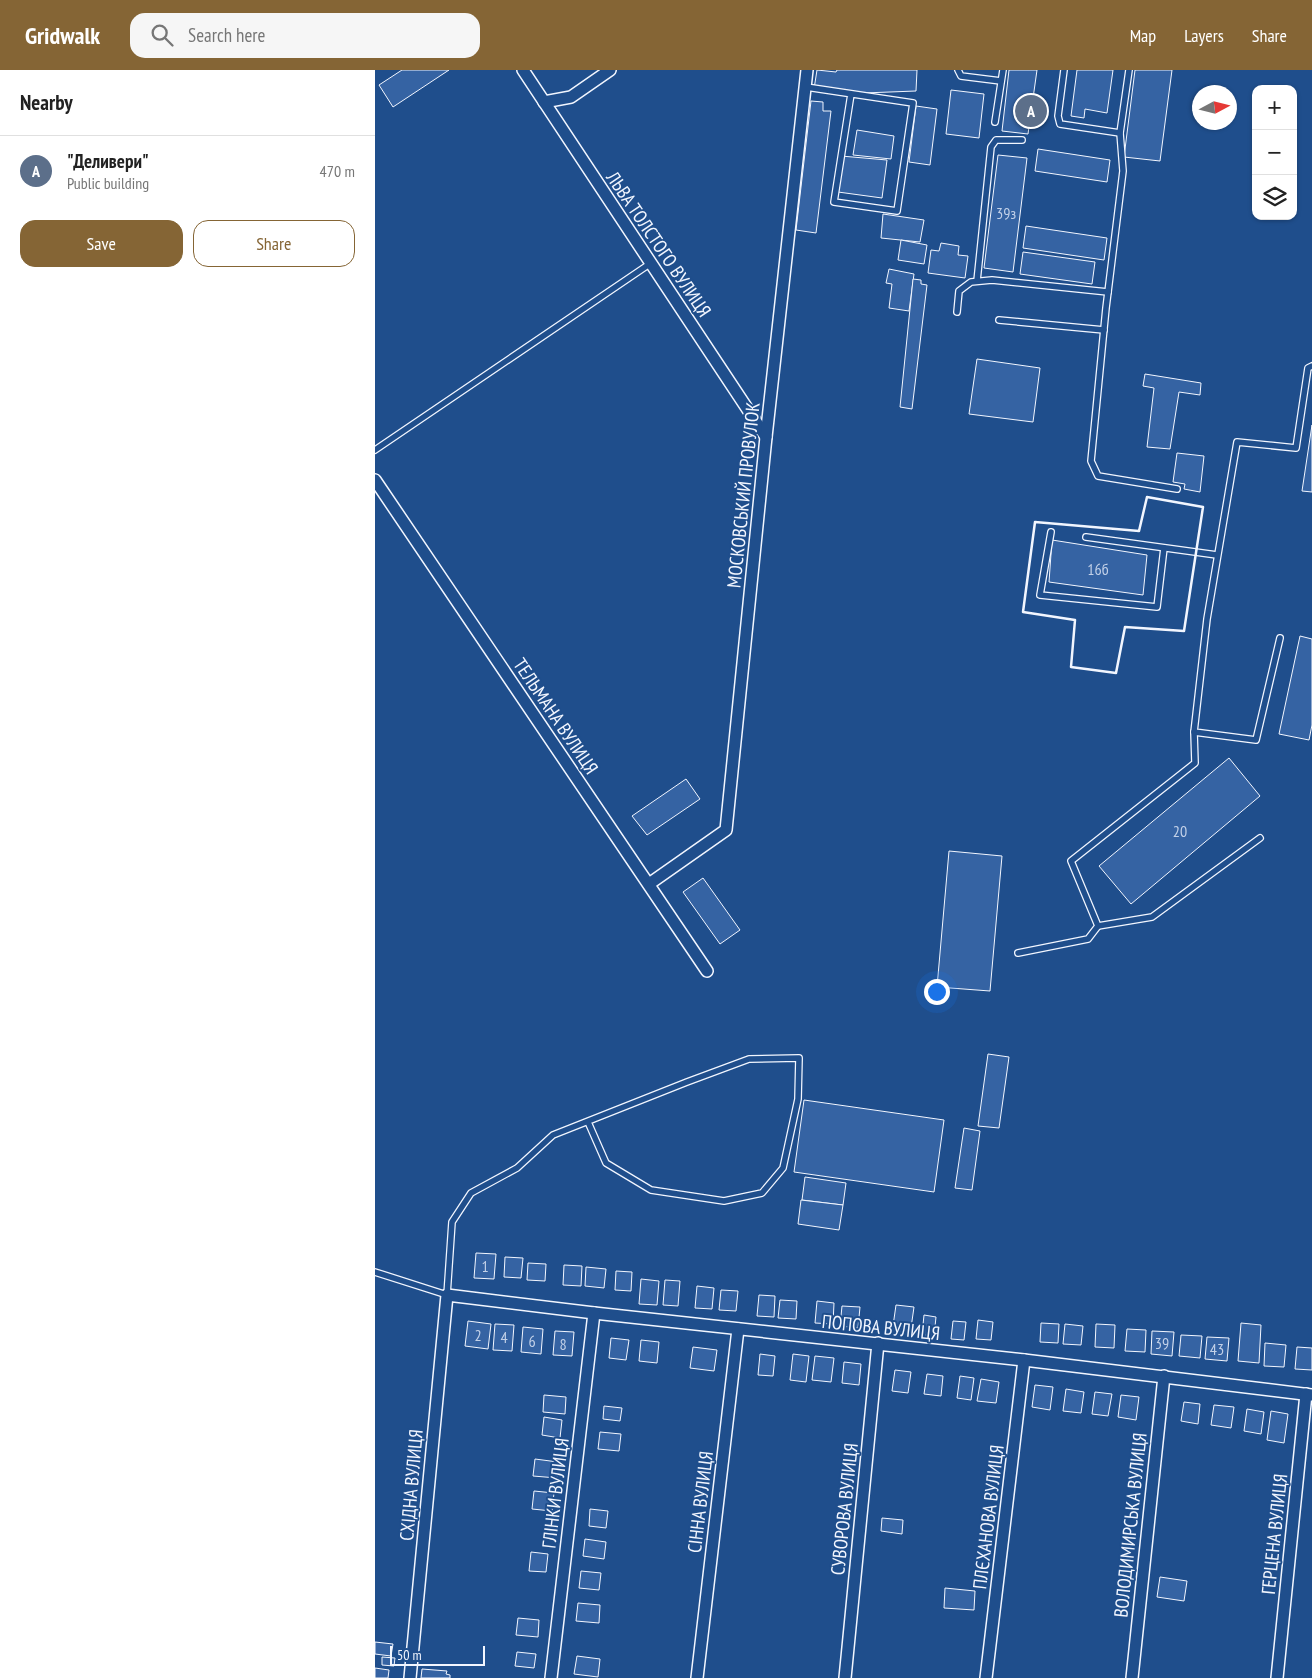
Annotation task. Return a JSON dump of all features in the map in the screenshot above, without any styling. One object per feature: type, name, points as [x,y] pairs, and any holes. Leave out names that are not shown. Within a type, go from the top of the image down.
[{"type":"street","name":"ЛЬВА ТОЛСТОГО ВУЛИЦЯ","points":[[523,70],[766,437]]},
{"type":"street","points":[[544,102],[571,97],[610,70]]},
{"type":"street","name":"МОСКОВСЬКИЙ ПРОВУЛОК","points":[[649,884],[726,830],[766,437],[807,70]]},
{"type":"street","name":"ТЕЛЬМАНА ВУЛИЦЯ","points":[[375,480],[707,971]]},
{"type":"street","name":"ПОПОВА ВУЛИЦЯ","points":[[447,1295],[1309,1394]]},
{"type":"street","name":"СХІДНА ВУЛИЦЯ","points":[[410,1678],[447,1295]]},
{"type":"street","name":"ГЛІНКИ ВУЛИЦЯ","points":[[551,1678],[594,1313]]},
{"type":"street","name":"СІННА ВУЛИЦЯ","points":[[697,1678],[738,1329]]},
{"type":"street","name":"СУВОРОВА ВУЛИЦЯ","points":[[845,1678],[878,1344]]},
{"type":"street","name":"ПЛЄХАНОВА ВУЛИЦЯ","points":[[987,1678],[1024,1360]]},
{"type":"street","name":"ВОЛОДИМИРСЬКА ВУЛИЦЯ","points":[[1132,1678],[1164,1376]]},
{"type":"street","name":"ГЕРЦЕНА ВУЛИЦЯ","points":[[1277,1678],[1309,1394]]},
{"type":"lane","points":[[957,70],[961,76],[1001,81]]},
{"type":"lane","points":[[995,122],[1003,70]]},
{"type":"lane","points":[[1064,70],[1058,116],[1060,124],[1120,133]]},
{"type":"lane","points":[[1129,70],[1120,133],[1123,171],[1108,292],[1091,461],[1098,476],[1177,489]]},
{"type":"lane","points":[[805,87],[913,103],[897,211],[835,202],[851,94]]},
{"type":"lane","points":[[977,281],[991,147],[996,140],[1022,140]]},
{"type":"lane","points":[[375,450],[651,263]]},
{"type":"lane","points":[[957,312],[959,291],[971,282],[977,281],[992,280],[1108,292]]},
{"type":"lane","points":[[999,320],[1104,330]]},
{"type":"lane","points":[[1098,926],[1071,861],[1195,763],[1194,732],[1207,619],[1237,442],[1296,448],[1308,368],[1312,366]]},
{"type":"lane","points":[[1051,532],[1040,595],[1157,607],[1164,548]]},
{"type":"lane","points":[[1086,537],[1217,555]]},
{"type":"lane","points":[[1194,732],[1256,740],[1280,638]]},
{"type":"lane","points":[[1018,953],[1088,939],[1098,926],[1152,917],[1260,838]]},
{"type":"lane","points":[[375,1272],[447,1295],[452,1222],[471,1193],[517,1168],[553,1135],[749,1059],[799,1058],[799,1098],[783,1168],[762,1192],[724,1201],[651,1190],[606,1163],[588,1122]]},
{"type":"building","points":[[402,70],[449,70],[393,107],[379,85]]},
{"type":"building","points":[[817,70],[836,72],[837,70],[917,70],[916,91],[837,94],[814,89]]},
{"type":"building","points":[[1009,70],[1037,70],[1028,134],[1002,131]]},
{"type":"building","points":[[1077,70],[1113,70],[1107,113],[1085,109],[1084,118],[1071,116]]},
{"type":"building","points":[[1135,70],[1172,70],[1160,161],[1124,157]]},
{"type":"building","points":[[951,90],[984,94],[979,138],[946,134]]},
{"type":"building","points":[[811,101],[823,102],[823,111],[831,111],[816,233],[796,230]]},
{"type":"building","points":[[916,106],[937,109],[930,165],[909,162]]},
{"type":"building","points":[[857,130],[894,136],[891,159],[853,155]]},
{"type":"building","points":[[1038,149],[1110,160],[1107,182],[1035,171]]},
{"type":"building","points":[[998,155],[1027,158],[1013,272],[984,268]]},
{"type":"building","points":[[841,156],[887,160],[882,198],[838,192]]},
{"type":"building","points":[[883,214],[924,220],[920,242],[881,238]]},
{"type":"building","points":[[1026,226],[1107,238],[1104,260],[1023,248]]},
{"type":"building","points":[[901,240],[927,245],[924,264],[898,260]]},
{"type":"building","points":[[941,243],[959,246],[958,255],[968,256],[965,278],[928,273],[931,250],[939,251]]},
{"type":"building","points":[[1023,252],[1095,262],[1092,284],[1020,274]]},
{"type":"building","points":[[889,269],[914,274],[909,311],[889,308],[892,284],[886,283]]},
{"type":"building","points":[[913,279],[921,280],[921,284],[927,285],[912,409],[900,407]]},
{"type":"building","points":[[977,359],[1040,368],[1033,422],[969,414]]},
{"type":"building","points":[[1145,374],[1201,383],[1200,395],[1179,392],[1170,449],[1147,447],[1154,388],[1143,386]]},
{"type":"building","points":[[1312,425],[1312,492],[1302,491]]},
{"type":"building","points":[[1177,453],[1204,456],[1200,492],[1184,489],[1185,484],[1173,482]]},
{"type":"building","points":[[1052,540],[1147,555],[1143,595],[1049,582]]},
{"type":"building","points":[[1300,636],[1312,639],[1312,725],[1309,740],[1279,734]]},
{"type":"building","points":[[1229,758],[1260,796],[1131,904],[1099,866]]},
{"type":"building","points":[[686,779],[700,799],[647,835],[632,816]]},
{"type":"building","points":[[949,851],[1002,856],[990,991],[937,987]]},
{"type":"building","points":[[703,878],[740,930],[720,944],[683,892]]},
{"type":"building","points":[[988,1054],[1009,1057],[999,1128],[978,1126]]},
{"type":"building","points":[[804,1100],[944,1120],[934,1192],[794,1172]]},
{"type":"building","points":[[964,1128],[980,1131],[972,1190],[955,1188]]},
{"type":"building","points":[[805,1177],[846,1183],[843,1205],[802,1200]]},
{"type":"building","points":[[801,1200],[843,1205],[839,1230],[798,1224]]},
{"type":"building","points":[[476,1253],[496,1254],[494,1279],[474,1278]]},
{"type":"building","points":[[505,1257],[523,1258],[521,1278],[504,1277]]},
{"type":"building","points":[[528,1263],[546,1264],[545,1281],[527,1280]]},
{"type":"building","points":[[564,1265],[582,1266],[581,1286],[563,1285]]},
{"type":"building","points":[[586,1267],[606,1269],[604,1288],[585,1286]]},
{"type":"building","points":[[616,1271],[632,1272],[631,1291],[615,1290]]},
{"type":"building","points":[[641,1279],[659,1281],[657,1305],[639,1304]]},
{"type":"building","points":[[665,1280],[680,1281],[678,1306],[663,1305]]},
{"type":"building","points":[[697,1286],[714,1288],[712,1309],[695,1308]]},
{"type":"building","points":[[721,1290],[738,1291],[736,1311],[719,1310]]},
{"type":"building","points":[[759,1295],[775,1296],[774,1317],[757,1316]]},
{"type":"building","points":[[780,1300],[797,1301],[796,1319],[778,1318]]},
{"type":"building","points":[[817,1301],[834,1303],[833,1324],[815,1323]]},
{"type":"building","points":[[896,1305],[914,1307],[910,1335],[892,1333]]},
{"type":"building","points":[[842,1306],[860,1307],[858,1328],[840,1326]]},
{"type":"building","points":[[924,1315],[936,1317],[934,1336],[922,1335]]},
{"type":"building","points":[[978,1320],[993,1322],[991,1340],[976,1339]]},
{"type":"building","points":[[468,1321],[491,1324],[488,1349],[465,1346]]},
{"type":"building","points":[[953,1321],[966,1322],[964,1340],[951,1339]]},
{"type":"building","points":[[1041,1323],[1059,1324],[1058,1343],[1040,1342]]},
{"type":"building","points":[[1241,1323],[1261,1325],[1259,1363],[1238,1361]]},
{"type":"building","points":[[495,1324],[514,1325],[512,1351],[493,1350]]},
{"type":"building","points":[[1065,1324],[1083,1326],[1081,1345],[1063,1344]]},
{"type":"building","points":[[1096,1324],[1115,1325],[1114,1348],[1095,1347]]},
{"type":"building","points":[[523,1327],[543,1329],[541,1354],[521,1352]]},
{"type":"building","points":[[1127,1329],[1146,1330],[1145,1352],[1125,1351]]},
{"type":"building","points":[[555,1331],[574,1332],[572,1356],[553,1355]]},
{"type":"building","points":[[1152,1331],[1174,1332],[1172,1356],[1151,1354]]},
{"type":"building","points":[[1181,1335],[1202,1336],[1200,1358],[1179,1356]]},
{"type":"building","points":[[1207,1337],[1229,1338],[1227,1361],[1205,1359]]},
{"type":"building","points":[[611,1338],[629,1340],[626,1360],[609,1358]]},
{"type":"building","points":[[641,1340],[659,1342],[657,1363],[639,1361]]},
{"type":"building","points":[[1265,1343],[1286,1345],[1284,1367],[1264,1366]]},
{"type":"building","points":[[693,1347],[717,1350],[714,1371],[690,1368]]},
{"type":"building","points":[[1297,1347],[1312,1348],[1312,1370],[1295,1369]]},
{"type":"building","points":[[760,1354],[775,1356],[773,1376],[758,1375]]},
{"type":"building","points":[[793,1354],[809,1356],[806,1382],[790,1380]]},
{"type":"building","points":[[815,1356],[834,1358],[831,1382],[812,1380]]},
{"type":"building","points":[[844,1362],[861,1364],[859,1385],[842,1383]]},
{"type":"building","points":[[895,1370],[911,1372],[908,1393],[892,1391]]},
{"type":"building","points":[[927,1374],[943,1376],[941,1396],[924,1394]]},
{"type":"building","points":[[960,1376],[974,1378],[971,1400],[957,1398]]},
{"type":"building","points":[[981,1379],[999,1382],[996,1403],[977,1401]]},
{"type":"building","points":[[1035,1385],[1053,1387],[1050,1410],[1032,1407]]},
{"type":"building","points":[[1066,1389],[1084,1392],[1081,1413],[1063,1411]]},
{"type":"building","points":[[1095,1392],[1112,1394],[1108,1416],[1092,1414]]},
{"type":"building","points":[[544,1395],[566,1397],[565,1414],[543,1412]]},
{"type":"building","points":[[1121,1395],[1139,1397],[1136,1420],[1118,1417]]},
{"type":"building","points":[[1184,1402],[1200,1404],[1198,1424],[1181,1421]]},
{"type":"building","points":[[1214,1405],[1234,1407],[1231,1428],[1211,1425]]},
{"type":"building","points":[[604,1406],[622,1408],[620,1421],[603,1419]]},
{"type":"building","points":[[1247,1409],[1264,1412],[1261,1434],[1244,1431]]},
{"type":"building","points":[[1271,1411],[1288,1414],[1284,1443],[1267,1440]]},
{"type":"building","points":[[544,1417],[562,1420],[560,1438],[542,1435]]},
{"type":"building","points":[[600,1432],[621,1434],[619,1451],[598,1449]]},
{"type":"building","points":[[535,1459],[558,1462],[557,1478],[533,1476]]},
{"type":"building","points":[[534,1491],[554,1493],[552,1511],[532,1509]]},
{"type":"building","points":[[590,1509],[608,1511],[606,1528],[589,1526]]},
{"type":"building","points":[[882,1518],[903,1520],[902,1534],[881,1531]]},
{"type":"building","points":[[585,1539],[606,1542],[604,1559],[583,1556]]},
{"type":"building","points":[[531,1552],[548,1554],[546,1572],[529,1571]]},
{"type":"building","points":[[581,1571],[601,1573],[599,1590],[579,1588]]},
{"type":"building","points":[[1160,1577],[1187,1581],[1184,1601],[1157,1597]]},
{"type":"building","points":[[945,1588],[975,1591],[974,1610],[944,1608]]},
{"type":"building","points":[[578,1603],[600,1605],[599,1623],[576,1621]]},
{"type":"building","points":[[518,1618],[539,1620],[538,1637],[516,1635]]},
{"type":"building","points":[[375,1642],[393,1644],[391,1656],[375,1654]]},
{"type":"building","points":[[517,1652],[536,1654],[534,1668],[515,1666]]},
{"type":"building","points":[[577,1656],[600,1659],[598,1677],[574,1674]]},
{"type":"building","points":[[382,1657],[395,1658],[394,1666],[382,1665]]},
{"type":"building","points":[[375,1668],[389,1670],[388,1678],[375,1678]]},
{"type":"building","points":[[422,1669],[447,1671],[446,1674],[450,1675],[450,1678],[421,1678]]},
{"type":"wall","points":[[1147,497],[1203,507],[1184,631],[1125,627],[1116,673],[1071,667],[1075,620],[1023,612],[1035,522],[1139,531],[1147,497]]},
{"type":"place","name":"\"Деливери\"","points":[[1031,111]]}]
